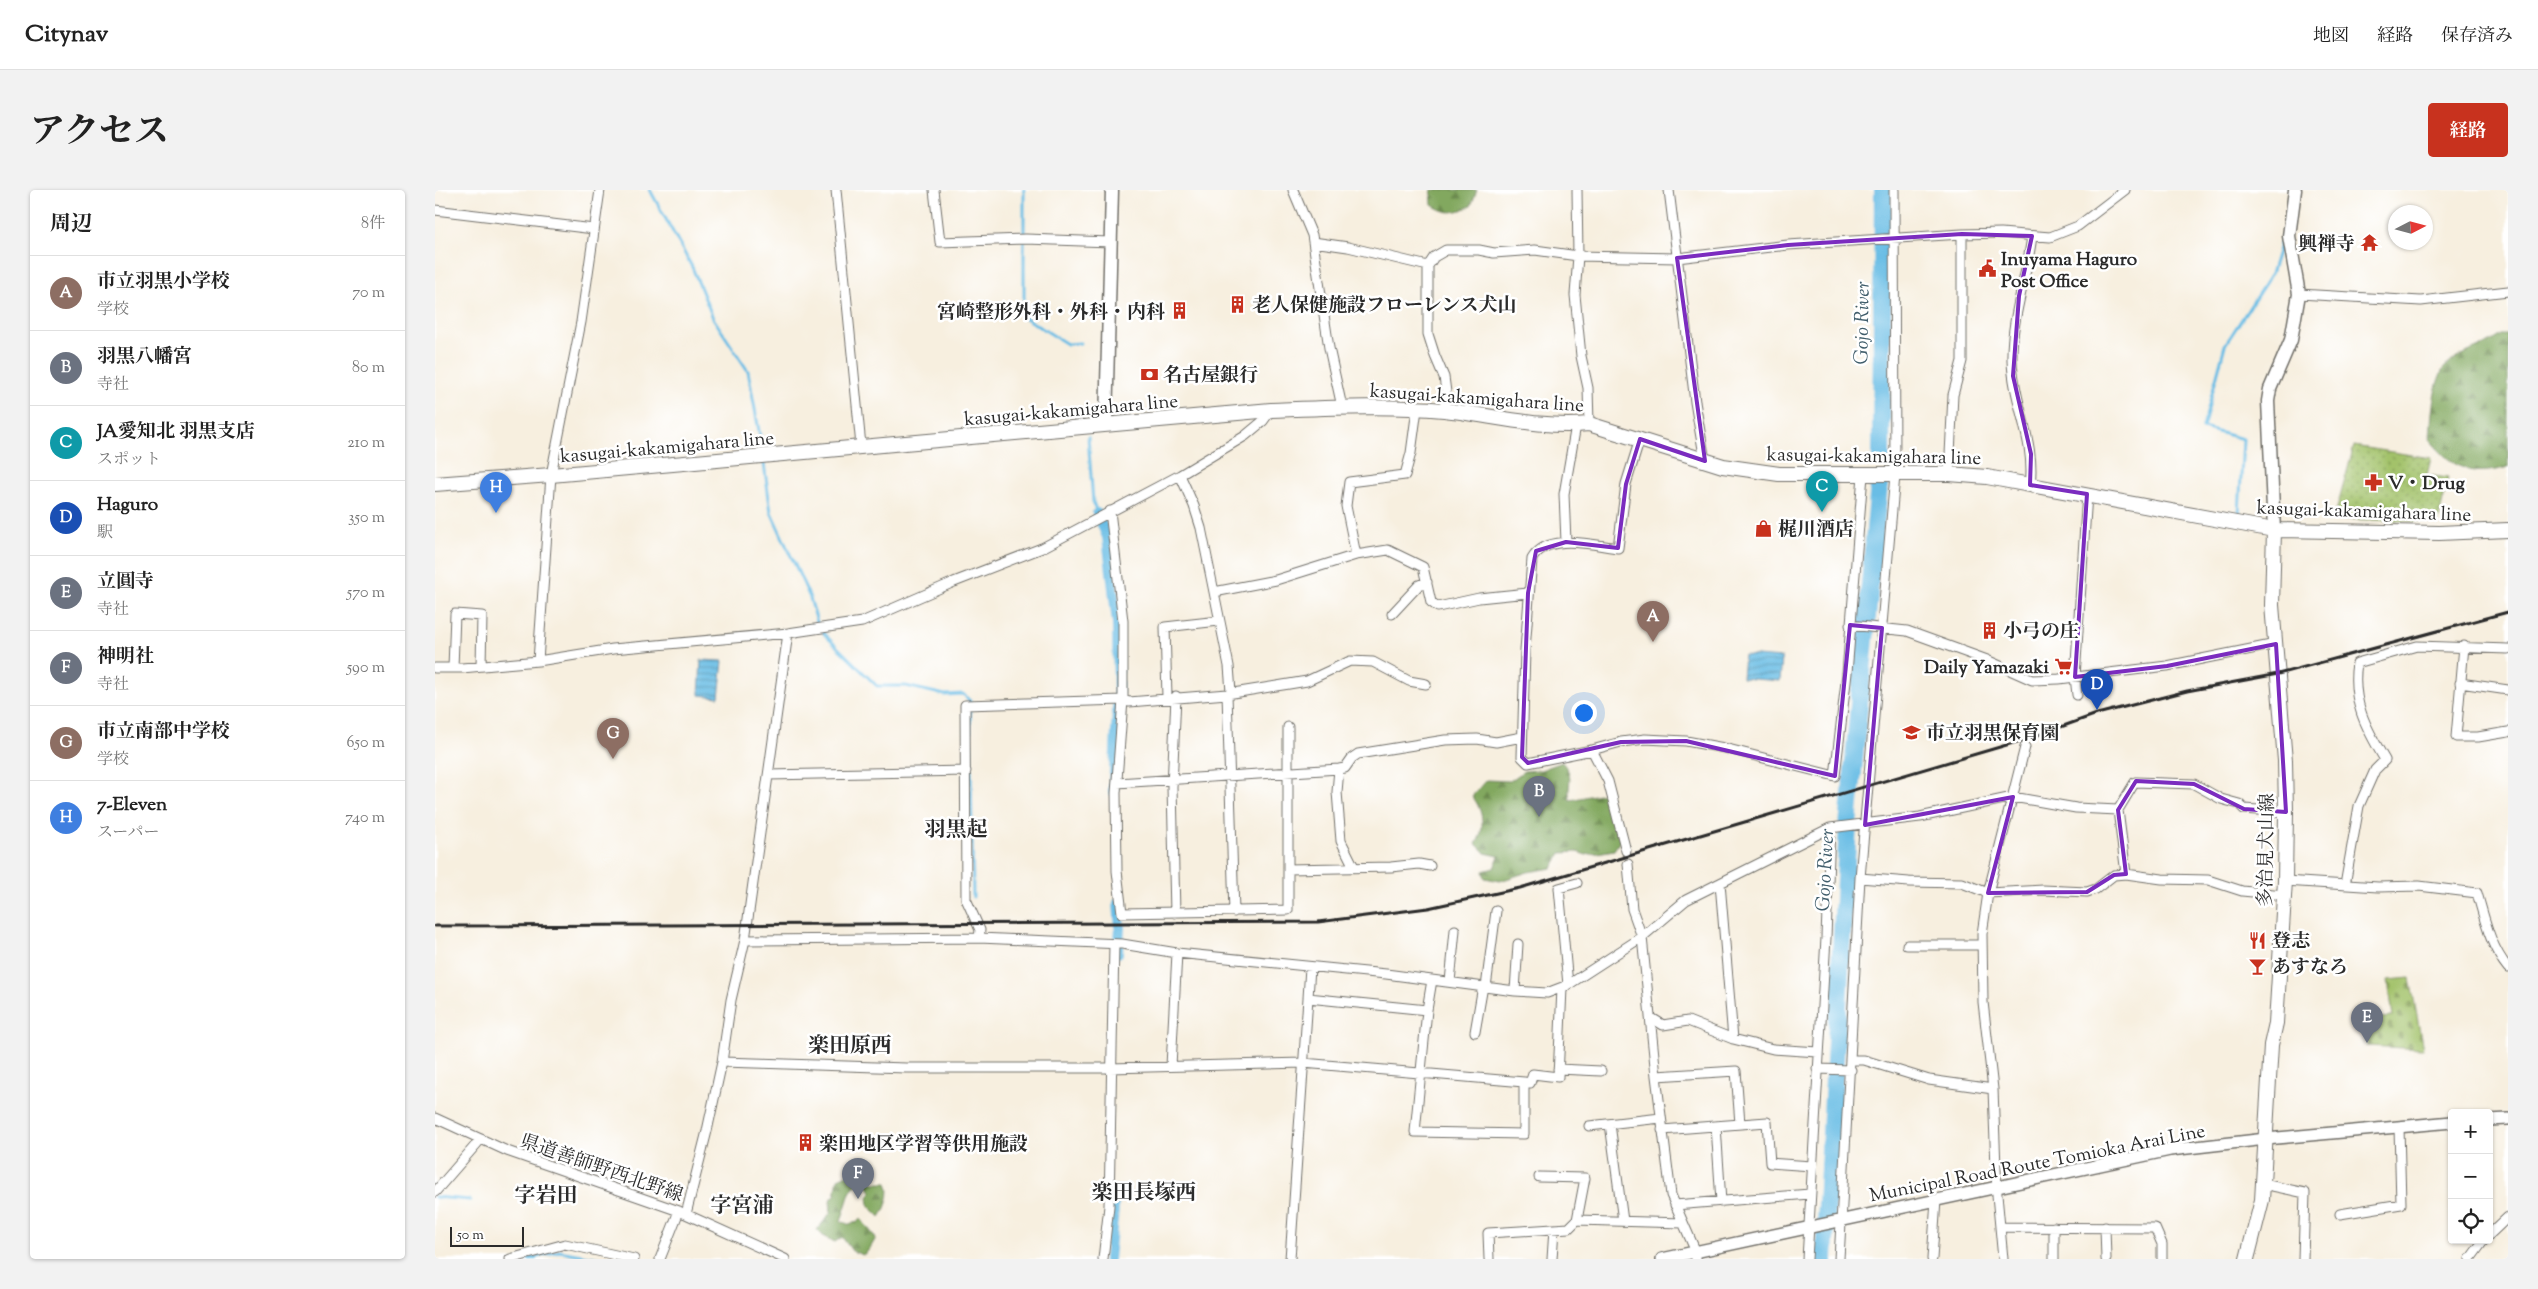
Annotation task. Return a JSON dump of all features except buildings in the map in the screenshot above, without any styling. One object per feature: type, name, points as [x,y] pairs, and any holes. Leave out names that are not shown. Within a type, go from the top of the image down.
[{"type":"main road","points":[[1106,424],[1112,190]]},
{"type":"main road","points":[[2274,530],[2268,401],[2270,390],[2291,340],[2299,294],[2289,236],[2295,190]]},
{"type":"main road","name":"kasugai-kakamigahara line","points":[[435,484],[551,476],[1106,424],[1271,410],[1342,407],[1444,410],[1582,424],[1641,439],[1705,461],[1779,474],[1863,476],[1949,474],[1987,477],[2274,530],[2439,533],[2508,530]]},
{"type":"main road","name":"多治見犬山線","points":[[2247,1259],[2262,1200],[2271,1045],[2277,1014],[2284,888],[2285,761],[2272,605],[2274,530]]},
{"type":"street","points":[[538,660],[551,476],[581,322],[600,190]]},
{"type":"street","points":[[836,190],[861,446]]},
{"type":"street","points":[[934,190],[940,242],[1023,239],[1110,242]]},
{"type":"street","points":[[1293,190],[1313,242],[1329,348],[1342,407]]},
{"type":"street","points":[[1566,542],[1565,494],[1582,424],[1588,388],[1581,356],[1575,295],[1578,256],[1577,190]]},
{"type":"street","points":[[1669,190],[1705,461]]},
{"type":"street","points":[[1839,1259],[1851,1070],[1863,825],[1895,475],[1894,190]]},
{"type":"street","points":[[1444,410],[1446,392],[1444,377],[1428,334],[1428,266],[1434,257],[1446,250],[1479,250],[1494,253],[1535,250],[1578,256],[1677,258],[1788,245],[1962,234],[2042,238],[2066,232],[2093,215],[2125,190]]},
{"type":"street","points":[[435,210],[594,229]]},
{"type":"street","points":[[1949,474],[1953,395],[1962,360],[1962,234]]},
{"type":"street","points":[[2030,485],[2032,465],[2013,376],[2012,358],[2019,292],[2032,236]]},
{"type":"street","points":[[1313,242],[1348,247],[1428,266]]},
{"type":"street","points":[[2299,294],[2421,301],[2508,291]]},
{"type":"street","points":[[1356,556],[1346,506],[1349,482],[1405,474],[1411,453],[1417,409]]},
{"type":"street","points":[[435,668],[481,666],[538,660],[613,649],[788,633],[862,622],[954,582],[1042,548],[1180,475],[1255,429],[1271,410]]},
{"type":"street","points":[[1641,439],[1626,484],[1618,548],[1566,542],[1555,543],[1536,551],[1532,558],[1528,593],[1522,737],[1522,757],[1528,763],[1621,742],[1645,739],[1686,741],[1835,776],[1863,476]]},
{"type":"street","points":[[1180,475],[1195,506],[1201,528],[1219,620],[1229,693],[1234,912]]},
{"type":"street","points":[[2077,695],[2075,677],[2087,494]]},
{"type":"street","points":[[1110,511],[1123,621],[1123,700],[1117,783],[1117,871],[1123,913],[1288,910],[1288,727]]},
{"type":"street","points":[[1214,592],[1276,580],[1356,556],[1388,550],[1423,567],[1431,602],[1438,607],[1479,598],[1528,593]]},
{"type":"street","points":[[1392,614],[1419,585],[1427,582]]},
{"type":"street","points":[[453,668],[455,614],[482,616],[481,666]]},
{"type":"street","points":[[1167,697],[1165,627],[1219,620]]},
{"type":"street","points":[[1850,625],[1907,631],[1937,640],[2032,680],[2167,666],[2276,644]]},
{"type":"street","points":[[660,1259],[683,1213],[722,1062],[731,1000],[745,940],[788,633]]},
{"type":"street","points":[[2345,885],[2359,806],[2375,770],[2385,760],[2369,733],[2359,707],[2354,679],[2357,663],[2417,646],[2464,646],[2508,650]]},
{"type":"street","points":[[2464,646],[2455,737],[2478,737],[2508,732]]},
{"type":"street","points":[[979,938],[980,930],[966,899],[966,771],[970,705],[1123,700],[1129,702],[1177,696],[1229,693],[1307,681],[1351,661],[1373,662],[1409,681],[1426,684]]},
{"type":"street","points":[[2460,683],[2508,690]]},
{"type":"street","points":[[1175,913],[1173,780],[1177,696]]},
{"type":"street","points":[[1117,783],[1289,774],[1339,769],[1345,768],[1352,758],[1358,754],[1445,740],[1477,739],[1496,742],[1522,737]]},
{"type":"street","points":[[2003,1259],[1997,1187],[1993,1089],[1983,1002],[1982,945],[1989,893],[2025,747]]},
{"type":"street","points":[[1592,750],[1608,781],[1625,851]]},
{"type":"street","points":[[1339,769],[1337,792],[1341,841],[1354,867]]},
{"type":"street","points":[[769,775],[966,771]]},
{"type":"street","points":[[2127,874],[2118,810],[2135,782],[2195,784],[2221,799],[2239,804],[2244,810],[2286,812]]},
{"type":"street","points":[[745,940],[979,938],[1118,944],[1450,982],[1537,994],[1565,987],[1642,937],[1686,900],[1832,828],[1920,817],[2013,797],[2076,808],[2118,810]]},
{"type":"street","points":[[1807,1259],[1832,828]]},
{"type":"street","points":[[1288,869],[1391,867],[1419,864],[1430,866]]},
{"type":"street","points":[[1628,864],[1632,909],[1642,937],[1662,1130],[1671,1196],[1696,1255]]},
{"type":"street","points":[[1861,878],[1909,882],[1962,883],[1989,893],[2043,890],[2087,892],[2096,890],[2114,875],[2127,874],[2162,879],[2208,880],[2242,891],[2345,885],[2378,887],[2419,886],[2477,893],[2496,953],[2508,968]]},
{"type":"street","points":[[722,1062],[906,1068],[1115,1067],[1303,1063],[1530,1083],[1533,1074],[1558,1077],[1565,987],[1559,888],[1577,883]]},
{"type":"street","points":[[1720,883],[1733,1039]]},
{"type":"street","points":[[1475,1032],[1485,987],[1496,910]]},
{"type":"street","points":[[1450,982],[1455,930]]},
{"type":"street","points":[[1103,1259],[1109,1206],[1118,944]]},
{"type":"street","points":[[1515,992],[1518,944]]},
{"type":"street","points":[[1907,945],[1982,945]]},
{"type":"street","points":[[1171,1066],[1177,952]]},
{"type":"street","points":[[1290,1259],[1310,967]]},
{"type":"street","points":[[1432,980],[1427,1010],[1415,1132],[1524,1134],[1524,1082]]},
{"type":"street","points":[[1308,998],[1427,1010]]},
{"type":"street","points":[[1650,1017],[1663,1024],[1688,1021],[1733,1039],[1773,1049],[1818,1052]]},
{"type":"street","points":[[1851,1060],[1864,1060],[1929,1080],[1993,1089]]},
{"type":"street","points":[[1558,1069],[1601,1071]]},
{"type":"street","points":[[1817,1069],[1851,1070]]},
{"type":"street","points":[[1656,1076],[1736,1071],[1740,1124]]},
{"type":"street","name":"県道善師野西北野線","points":[[435,1118],[507,1151],[683,1213],[785,1259]]},
{"type":"street","points":[[1589,1126],[1661,1118]]},
{"type":"street","points":[[2493,1120],[2508,1119]]},
{"type":"street","points":[[1662,1130],[1767,1122],[1770,1163],[1811,1166]]},
{"type":"street","name":"Municipal Road Route Tomioka Arai Line","points":[[1662,1259],[1696,1255],[1808,1227],[2170,1150],[2448,1122]]},
{"type":"street","points":[[1610,1124],[1623,1221]]},
{"type":"street","points":[[1716,1126],[1721,1202]]},
{"type":"street","points":[[2340,1214],[2401,1204],[2399,1127]]},
{"type":"street","points":[[435,1192],[481,1139]]},
{"type":"street","points":[[1489,1259],[1488,1233],[1569,1228],[1577,1220],[1585,1178],[1539,1177]]},
{"type":"street","points":[[2263,1184],[2305,1193],[2303,1259]]},
{"type":"street","points":[[1675,1205],[1810,1194]]},
{"type":"street","points":[[1933,1259],[1936,1200]]},
{"type":"street","points":[[2493,1231],[2508,1217]]},
{"type":"street","points":[[1577,1220],[1683,1222]]},
{"type":"street","points":[[2000,1227],[2155,1228],[2162,1244],[2162,1259]]},
{"type":"street","points":[[2054,1227],[2054,1259]]},
{"type":"street","points":[[2105,1227],[2106,1259]]},
{"type":"street","points":[[1552,1259],[1554,1229]]},
{"type":"street","points":[[510,1259],[565,1244],[634,1259]]},
{"type":"street","points":[[2470,1259],[2481,1244]]},
{"type":"highlighted area","points":[[1962,234],[2032,236],[2019,296],[2013,376],[2031,454],[2030,485],[2087,494],[2075,677],[2167,666],[2276,644],[2286,812],[2244,809],[2194,784],[2136,781],[2118,810],[2126,874],[2114,875],[2087,892],[1988,893],[2013,797],[1865,825],[1882,628],[1850,625],[1835,776],[1686,741],[1621,742],[1528,763],[1522,757],[1528,593],[1536,551],[1566,542],[1618,548],[1626,484],[1640,439],[1705,461],[1677,258],[1788,245]]},
{"type":"green space","points":[[1431,190],[1477,190],[1471,206],[1447,212],[1432,205]]},
{"type":"green space","points":[[2502,335],[2508,335],[2508,467],[2495,470],[2473,471],[2455,464],[2438,450],[2430,440],[2436,389],[2442,371],[2453,360]]},
{"type":"green space","points":[[2354,446],[2431,458],[2427,475],[2448,478],[2438,522],[2334,519]]},
{"type":"green space","points":[[1562,762],[1569,772],[1570,800],[1604,793],[1620,841],[1614,850],[1586,855],[1577,852],[1561,853],[1552,868],[1528,872],[1500,881],[1485,878],[1483,871],[1494,868],[1499,856],[1485,853],[1476,844],[1481,832],[1482,819],[1479,807],[1472,796],[1486,780],[1510,781],[1524,771],[1541,770]]},
{"type":"green space","points":[[2410,978],[2423,1049],[2367,1046],[2361,1020],[2393,1017],[2388,980]]},
{"type":"green space","points":[[847,1174],[874,1183],[887,1183],[889,1191],[888,1200],[880,1217],[869,1206],[868,1197],[871,1192],[867,1185],[855,1185],[850,1193],[841,1221],[850,1225],[861,1219],[876,1238],[869,1250],[863,1255],[852,1251],[842,1237],[835,1242],[824,1237],[817,1230],[831,1212],[830,1200],[835,1195],[838,1178]]},
{"type":"water","points":[[1744,655],[1782,658],[1780,681],[1742,678]]},
{"type":"water","points":[[701,660],[723,661],[719,697],[699,695]]},
{"type":"waterway","points":[[650,190],[692,267],[713,318],[748,371],[761,442]]},
{"type":"waterway","points":[[1024,190],[1024,317],[1067,344],[1080,343]]},
{"type":"waterway","name":"Gojo River","points":[[1881,457],[1883,190]]},
{"type":"waterway","points":[[2239,514],[2243,439],[2203,428],[2225,345],[2271,274],[2284,232]]},
{"type":"waterway","points":[[1088,437],[1093,502],[1097,513]]},
{"type":"waterway","points":[[764,464],[771,512],[810,598],[817,622],[825,635],[877,686],[906,686],[945,695],[963,694],[970,701],[973,897]]},
{"type":"waterway","name":"Gojo River","points":[[1824,1259],[1848,826],[1879,485]]},
{"type":"waterway","points":[[1097,513],[1107,537],[1117,623],[1118,691],[1113,791]]},
{"type":"waterway","points":[[1118,903],[1120,928],[1118,953]]},
{"type":"waterway","points":[[1109,1259],[1114,1209],[1113,1190]]},
{"type":"waterway","points":[[435,1197],[470,1200]]},
{"type":"waterway","points":[[529,1259],[559,1251],[604,1259]]},
{"type":"railway","points":[[435,926],[1318,922],[1428,908],[1520,888],[2027,739],[2097,714],[2187,691],[2278,674],[2508,612]]},
{"type":"place","name":"興禅寺","points":[[2369,243]]},
{"type":"place","name":"Inuyama Haguro Post Office","points":[[1987,269]]},
{"type":"place","name":"老人保健施設フローレンス犬山","points":[[1238,304]]},
{"type":"place","name":"宮崎整形外科・外科・内科","points":[[1179,311]]},
{"type":"place","name":"名古屋銀行","points":[[1149,374]]},
{"type":"place","name":"V・Drug","points":[[2374,482]]},
{"type":"place","name":"JA愛知北 羽黒支店","points":[[1822,512]]},
{"type":"place","name":"7-Eleven","points":[[496,513]]},
{"type":"place","name":"梶川酒店","points":[[1764,528]]},
{"type":"place","name":"小弓の庄","points":[[1989,630]]},
{"type":"place","name":"市立羽黒小学校","points":[[1653,642]]},
{"type":"place","name":"Daily Yamazaki","points":[[2063,666]]},
{"type":"place","name":"Haguro","points":[[2097,710]]},
{"type":"place","name":"市立羽黒保育園","points":[[1912,732]]},
{"type":"place","name":"市立南部中学校","points":[[613,759]]},
{"type":"place","name":"羽黒八幡宮","points":[[1539,817]]},
{"type":"place","name":"登志","points":[[2258,940]]},
{"type":"place","name":"あすなろ","points":[[2258,966]]},
{"type":"place","name":"立圓寺","points":[[2367,1043]]},
{"type":"place","name":"楽田地区学習等供用施設","points":[[805,1143]]},
{"type":"place","name":"神明社","points":[[858,1199]]},
{"type":"district","name":"羽黒起","points":[[956,829]]},
{"type":"district","name":"楽田原西","points":[[850,1045]]},
{"type":"district","name":"楽田長塚西","points":[[1144,1192]]},
{"type":"district","name":"字岩田","points":[[546,1195]]},
{"type":"district","name":"字宮浦","points":[[742,1205]]}]
